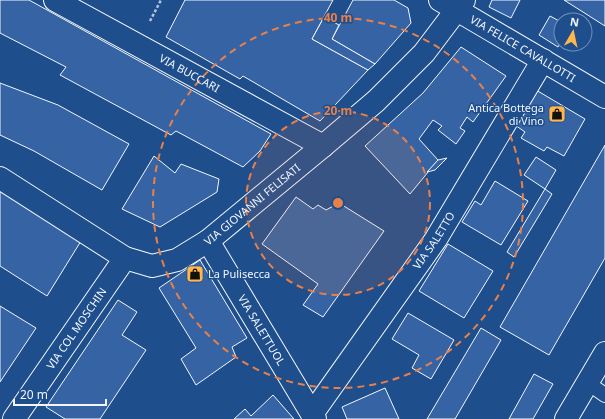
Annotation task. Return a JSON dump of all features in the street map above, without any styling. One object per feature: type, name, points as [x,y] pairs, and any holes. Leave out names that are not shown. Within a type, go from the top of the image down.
[{"type":"street","name":"VIA BUCCARI","points":[[55,0],[324,146]]},
{"type":"street","name":"VIA GIOVANNI FELISATI","points":[[0,178],[125,258],[152,266],[177,260],[208,241],[324,146],[376,101],[424,53],[454,3]]},
{"type":"street","name":"VIA FELICE CAVALLOTTI","points":[[454,3],[543,60],[605,97]]},
{"type":"street","name":"VIA SALETTO","points":[[314,417],[436,239],[543,60]]},
{"type":"street","name":"VIA SALETTUOL","points":[[208,241],[314,417]]},
{"type":"street","name":"VIA COL MOSCHIN","points":[[14,419],[125,258]]},
{"type":"street","points":[[566,419],[596,389],[605,353]]},
{"type":"building","points":[[0,0],[29,0],[271,134],[260,151],[243,167],[176,131],[171,135],[60,75],[66,67],[0,33]]},
{"type":"building","points":[[185,0],[333,0],[312,39],[368,70],[320,121],[243,76],[240,79],[166,37]]},
{"type":"building","points":[[353,0],[394,0],[408,8],[411,23],[375,64],[332,39]]},
{"type":"building","points":[[492,0],[520,0],[511,18],[489,7]]},
{"type":"building","points":[[564,0],[605,0],[605,26],[593,18],[593,12],[583,12]]},
{"type":"building","points":[[550,16],[553,18],[553,44],[539,35]]},
{"type":"building","points":[[324,17],[339,25],[332,39],[375,64],[368,70],[312,39]]},
{"type":"building","points":[[461,47],[506,76],[473,122],[467,117],[460,128],[465,131],[456,144],[438,130],[442,126],[433,120],[419,139],[438,160],[410,194],[365,146],[423,93]]},
{"type":"building","points":[[0,83],[58,105],[129,144],[102,190],[34,151],[0,135]]},
{"type":"building","points":[[536,90],[585,119],[564,156],[547,147],[544,151],[521,138],[525,132],[515,125]]},
{"type":"building","points":[[605,145],[605,258],[549,355],[500,327]]},
{"type":"building","points":[[154,156],[175,173],[181,164],[219,179],[217,192],[160,227],[122,209]]},
{"type":"building","points":[[536,157],[556,170],[545,189],[524,175]]},
{"type":"building","points":[[447,158],[435,170],[427,172],[438,160]]},
{"type":"building","points":[[495,181],[528,201],[501,245],[462,222],[475,201],[481,205]]},
{"type":"building","points":[[545,189],[552,194],[514,257],[507,252]]},
{"type":"building","points":[[0,191],[81,241],[47,296],[0,266]]},
{"type":"building","points":[[296,197],[313,209],[318,205],[326,210],[339,203],[384,231],[323,317],[303,305],[318,284],[262,244]]},
{"type":"building","points":[[448,244],[493,271],[464,318],[419,291]]},
{"type":"building","points":[[200,260],[247,338],[232,347],[236,357],[196,385],[181,359],[196,348],[159,288]]},
{"type":"building","points":[[118,300],[137,312],[122,335],[146,350],[100,419],[65,419],[46,407]]},
{"type":"building","points":[[0,306],[36,328],[0,382]]},
{"type":"building","points":[[408,313],[454,340],[431,379],[412,368],[419,355],[392,339]]},
{"type":"building","points":[[481,328],[501,340],[455,419],[427,419]]},
{"type":"building","points":[[534,374],[553,384],[533,419],[509,419]]},
{"type":"building","points":[[385,388],[399,419],[347,419],[342,407]]},
{"type":"building","points":[[273,395],[294,419],[234,419],[245,409],[251,416]]},
{"type":"place","name":"Antica Bottega di Vino","points":[[557,114]]},
{"type":"place","name":"La Pulisecca","points":[[195,274]]}]
